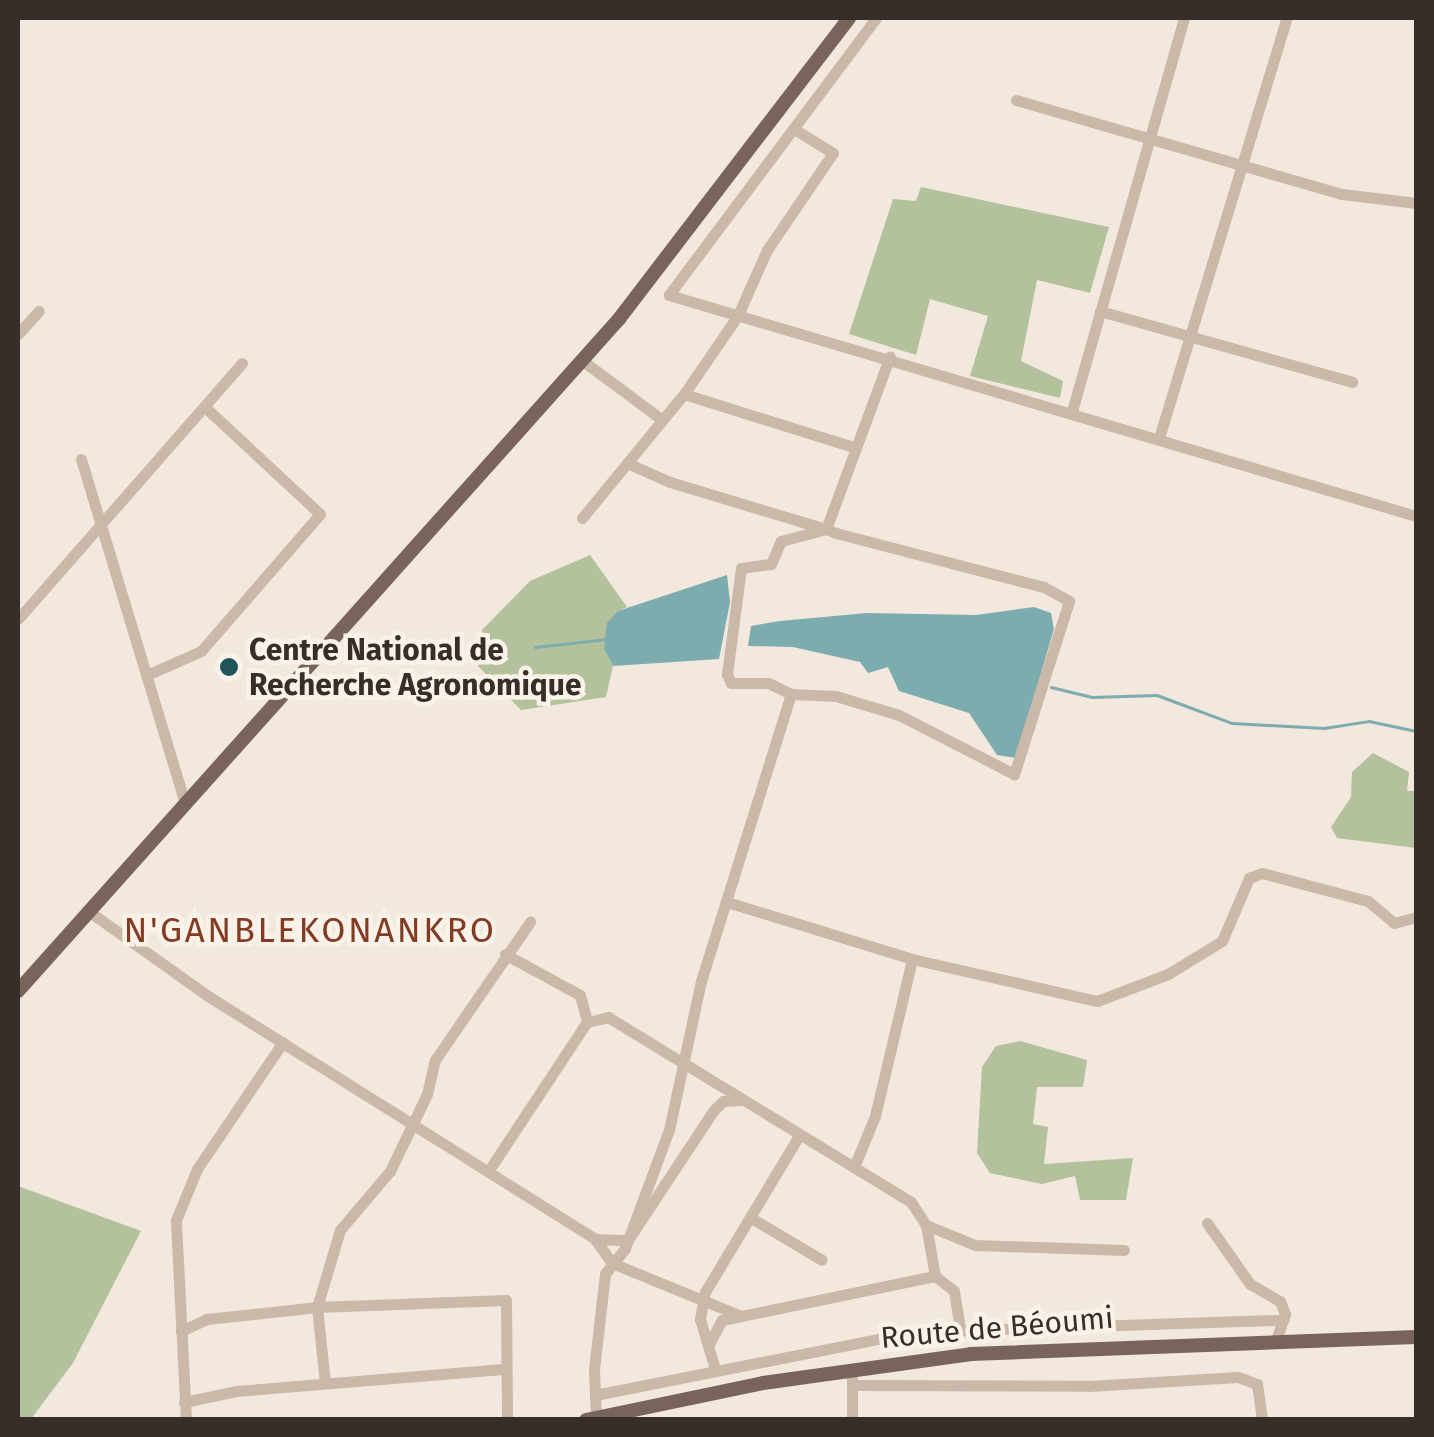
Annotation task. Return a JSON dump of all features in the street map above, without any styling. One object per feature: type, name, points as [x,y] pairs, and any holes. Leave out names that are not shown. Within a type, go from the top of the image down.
[{"type":"main road","points":[[18,991],[583,361],[746,159],[849,18]]},
{"type":"main road","name":"Route de Béoumi","points":[[591,1418],[850,1369],[988,1353],[1416,1337]]},
{"type":"street","points":[[876,18],[670,296],[890,356],[1416,516]]},
{"type":"street","points":[[1072,411],[1184,18]]},
{"type":"street","points":[[1159,438],[1238,167],[1288,18]]},
{"type":"street","points":[[1016,100],[1370,202],[1416,202]]},
{"type":"street","points":[[582,518],[684,394],[738,315],[767,250],[833,152],[794,129]]},
{"type":"street","points":[[1100,310],[1352,382]]},
{"type":"street","points":[[18,334],[39,311]]},
{"type":"street","points":[[826,529],[890,356]]},
{"type":"street","points":[[583,361],[660,419]]},
{"type":"street","points":[[18,619],[242,363]]},
{"type":"street","points":[[684,394],[856,448]]},
{"type":"street","points":[[149,674],[195,656],[320,514],[205,406]]},
{"type":"street","points":[[81,459],[186,803]]},
{"type":"street","points":[[627,463],[670,482],[826,529],[1044,587],[1068,600],[1014,774],[899,715],[836,696],[792,694],[768,683],[732,684],[741,568],[771,564],[781,542],[826,529]]},
{"type":"street","points":[[628,1240],[669,1130],[681,1061],[792,694]]},
{"type":"street","points":[[727,902],[912,960],[1098,1001],[1168,974],[1222,941],[1249,878],[1262,873],[1368,901],[1394,923],[1416,917]]},
{"type":"street","points":[[87,910],[283,1042],[595,1239],[612,1263],[740,1314]]},
{"type":"street","points":[[325,1383],[317,1307],[343,1222],[376,1191],[414,1122],[435,1060],[460,1031],[505,954],[530,922]]},
{"type":"street","points":[[505,954],[580,995],[588,1022]]},
{"type":"street","points":[[854,1167],[875,1116],[912,960]]},
{"type":"street","points":[[488,1170],[588,1022],[608,1017],[798,1137],[911,1202],[926,1225],[934,1276],[954,1291],[960,1328]]},
{"type":"street","points":[[186,1420],[172,1234],[184,1194],[283,1042]]},
{"type":"street","points":[[591,1418],[598,1315],[612,1263],[712,1111],[723,1101],[744,1101]]},
{"type":"street","points":[[714,1370],[702,1302],[798,1137]]},
{"type":"street","points":[[751,1218],[822,1260]]},
{"type":"street","points":[[1208,1223],[1250,1284],[1280,1300],[1284,1320],[1276,1340]]},
{"type":"street","points":[[926,1225],[975,1245],[1124,1250]]},
{"type":"street","points":[[595,1239],[628,1240]]},
{"type":"street","points":[[709,1344],[722,1320],[740,1314],[934,1276]]},
{"type":"street","points":[[181,1332],[207,1319],[317,1307],[506,1300],[508,1420]]},
{"type":"street","points":[[595,1395],[714,1370],[960,1328],[1284,1320]]},
{"type":"street","points":[[184,1402],[325,1383],[506,1369]]},
{"type":"street","points":[[850,1369],[852,1420]]},
{"type":"street","points":[[853,1385],[1090,1386],[1238,1377],[1256,1384],[1262,1420]]},
{"type":"green space","points":[[921,187],[1109,227],[1090,293],[1037,280],[1021,361],[1063,381],[1060,398],[970,376],[988,316],[930,299],[916,355],[849,334],[893,199],[916,201]]},
{"type":"green space","points":[[590,555],[627,607],[618,611],[604,649],[613,666],[606,697],[521,710],[478,666],[482,630],[530,581]]},
{"type":"green space","points":[[1373,753],[1409,772],[1407,791],[1416,791],[1416,848],[1337,838],[1331,827],[1351,797],[1352,772]]},
{"type":"green space","points":[[1020,1041],[1087,1060],[1083,1087],[1037,1087],[1033,1124],[1048,1127],[1044,1164],[1133,1158],[1126,1200],[1080,1200],[1075,1176],[1042,1184],[990,1173],[977,1153],[982,1067],[996,1046]]},
{"type":"green space","points":[[18,1186],[141,1231],[73,1363],[31,1419],[18,1419]]},
{"type":"water","points":[[727,575],[730,602],[719,659],[613,666],[604,649],[607,623],[618,611]]},
{"type":"water","points":[[1034,607],[1051,613],[1054,629],[1016,758],[997,755],[969,713],[899,691],[888,667],[868,673],[860,662],[793,647],[748,646],[751,626],[780,621],[867,613],[976,615]]},
{"type":"waterway","points":[[535,647],[608,639]]},
{"type":"waterway","points":[[1051,687],[1092,697],[1157,695],[1232,723],[1324,728],[1369,721],[1416,731]]},
{"type":"place","name":"Centre National de Recherche Agronomique","points":[[229,667]]},
{"type":"district","name":"N'GANBLEKONANKRO","points":[[310,930]]}]
